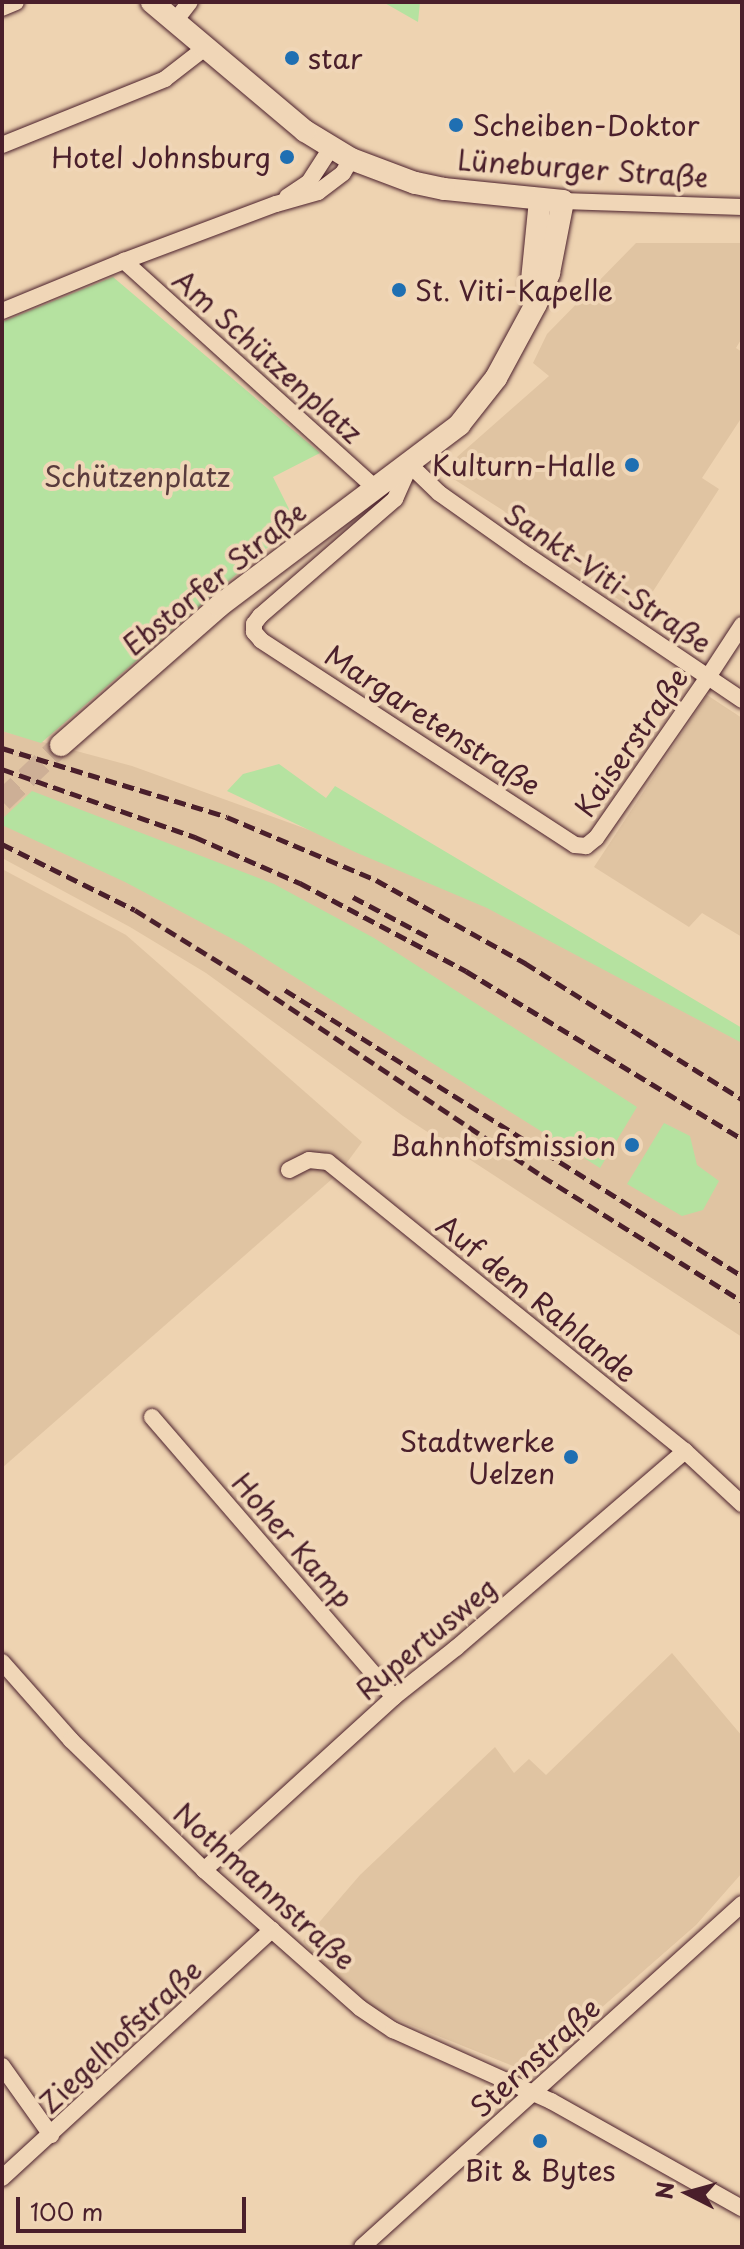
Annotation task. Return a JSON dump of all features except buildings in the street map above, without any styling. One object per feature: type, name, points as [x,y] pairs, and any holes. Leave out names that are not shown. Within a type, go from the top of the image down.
[{"type":"main road","name":"Lüneburger Straße","points":[[152,2],[305,131],[351,159],[415,183],[444,189],[563,201]]},
{"type":"main road","name":"Ebstorfer Straße","points":[[513,349],[535,270],[540,200]]},
{"type":"main road","name":"Ebstorfer Straße","points":[[61,745],[219,606],[410,465],[468,415],[513,349],[549,273],[563,201]]},
{"type":"street","points":[[2,8],[16,2]]},
{"type":"street","points":[[175,21],[190,2]]},
{"type":"street","points":[[2,145],[165,79],[205,48]]},
{"type":"street","points":[[276,204],[309,182],[331,148]]},
{"type":"street","points":[[2,311],[124,261],[276,204],[318,192],[343,173],[351,159]]},
{"type":"street","name":"Lüneburger Straße","points":[[563,201],[742,207]]},
{"type":"street","name":"Am Schützenplatz","points":[[124,261],[377,490]]},
{"type":"street","name":"Ebstorfer Straße","points":[[254,632],[260,616],[395,499],[410,465]]},
{"type":"street","name":"Sankt-Viti-Straße","points":[[410,465],[439,493],[742,700]]},
{"type":"street","name":"Kaiserstraße","points":[[586,846],[596,838],[742,625]]},
{"type":"street","name":"Margaretenstraße","points":[[254,632],[261,640],[575,845],[586,846]]},
{"type":"street","name":"Auf dem Rahlande","points":[[289,1170],[309,1160],[328,1162],[685,1451],[742,1504]]},
{"type":"street","name":"Hoher Kamp","points":[[152,1417],[394,1697]]},
{"type":"street","name":"Rupertusweg","points":[[204,1870],[394,1697],[456,1648],[685,1451]]},
{"type":"street","name":"Nothmannstraße","points":[[2,1662],[71,1740],[204,1870],[360,2008],[393,2030],[534,2092],[742,2208]]},
{"type":"street","name":"Sternstraße","points":[[362,2247],[742,1904]]},
{"type":"street","name":"Ziegelhofstraße","points":[[2,2178],[272,1930]]},
{"type":"street","points":[[2,2066],[51,2135]]},
{"type":"shaded area","points":[[636,243],[742,243],[742,338],[736,348],[742,352],[742,417],[702,478],[719,489],[639,613],[536,545],[504,511],[452,478],[457,457],[549,376],[533,363],[547,334]]},
{"type":"shaded area","points":[[707,695],[742,718],[742,937],[702,913],[689,927],[594,867]]},
{"type":"shaded area","points":[[2,731],[132,766],[437,876],[742,1039],[742,1337],[403,1116],[206,973],[130,927],[2,858]]},
{"type":"shaded area","points":[[2,869],[126,935],[362,1142],[340,1172],[2,1468]]},
{"type":"shaded area","points":[[672,1653],[742,1736],[742,1873],[696,1925],[528,2072],[378,2012],[316,1960],[303,1941],[360,1875],[495,1747],[514,1773],[529,1759],[546,1775]]},
{"type":"green space","points":[[383,2],[420,2],[418,22]]},
{"type":"green space","name":"Schützenplatz","points":[[113,277],[320,453],[273,477],[296,523],[41,743],[2,731],[2,322]]},
{"type":"green space","points":[[279,764],[326,798],[335,786],[742,1028],[742,1043],[487,908],[355,852],[227,791],[243,774]]},
{"type":"green space","points":[[32,791],[274,884],[374,938],[637,1107],[600,1168],[242,944],[125,882],[2,825],[2,819]]},
{"type":"green space","points":[[664,1123],[690,1136],[697,1165],[719,1181],[703,1210],[682,1216],[627,1184]]},
{"type":"tunnel","points":[[2,801],[61,745]]},
{"type":"railway","points":[[2,748],[227,817],[376,880],[525,963],[742,1099]]},
{"type":"railway","points":[[2,769],[195,837],[300,883],[466,971],[742,1139]]},
{"type":"railway","points":[[2,844],[135,910],[259,987],[542,1176],[742,1301]]},
{"type":"railway","points":[[353,897],[430,938]]},
{"type":"railway","points":[[285,990],[742,1276]]},
{"type":"place","name":"star","points":[[292,58]]},
{"type":"place","name":"Scheiben-Doktor","points":[[456,125]]},
{"type":"place","name":"Hotel Johnsburg","points":[[287,157]]},
{"type":"place","name":"St. Viti-Kapelle","points":[[399,290]]},
{"type":"place","name":"Kulturn-Halle","points":[[632,465]]},
{"type":"place","name":"Bahnhofsmission","points":[[632,1145]]},
{"type":"place","name":"Stadtwerke Uelzen","points":[[571,1457]]},
{"type":"place","name":"Bit & Bytes","points":[[540,2141]]}]
